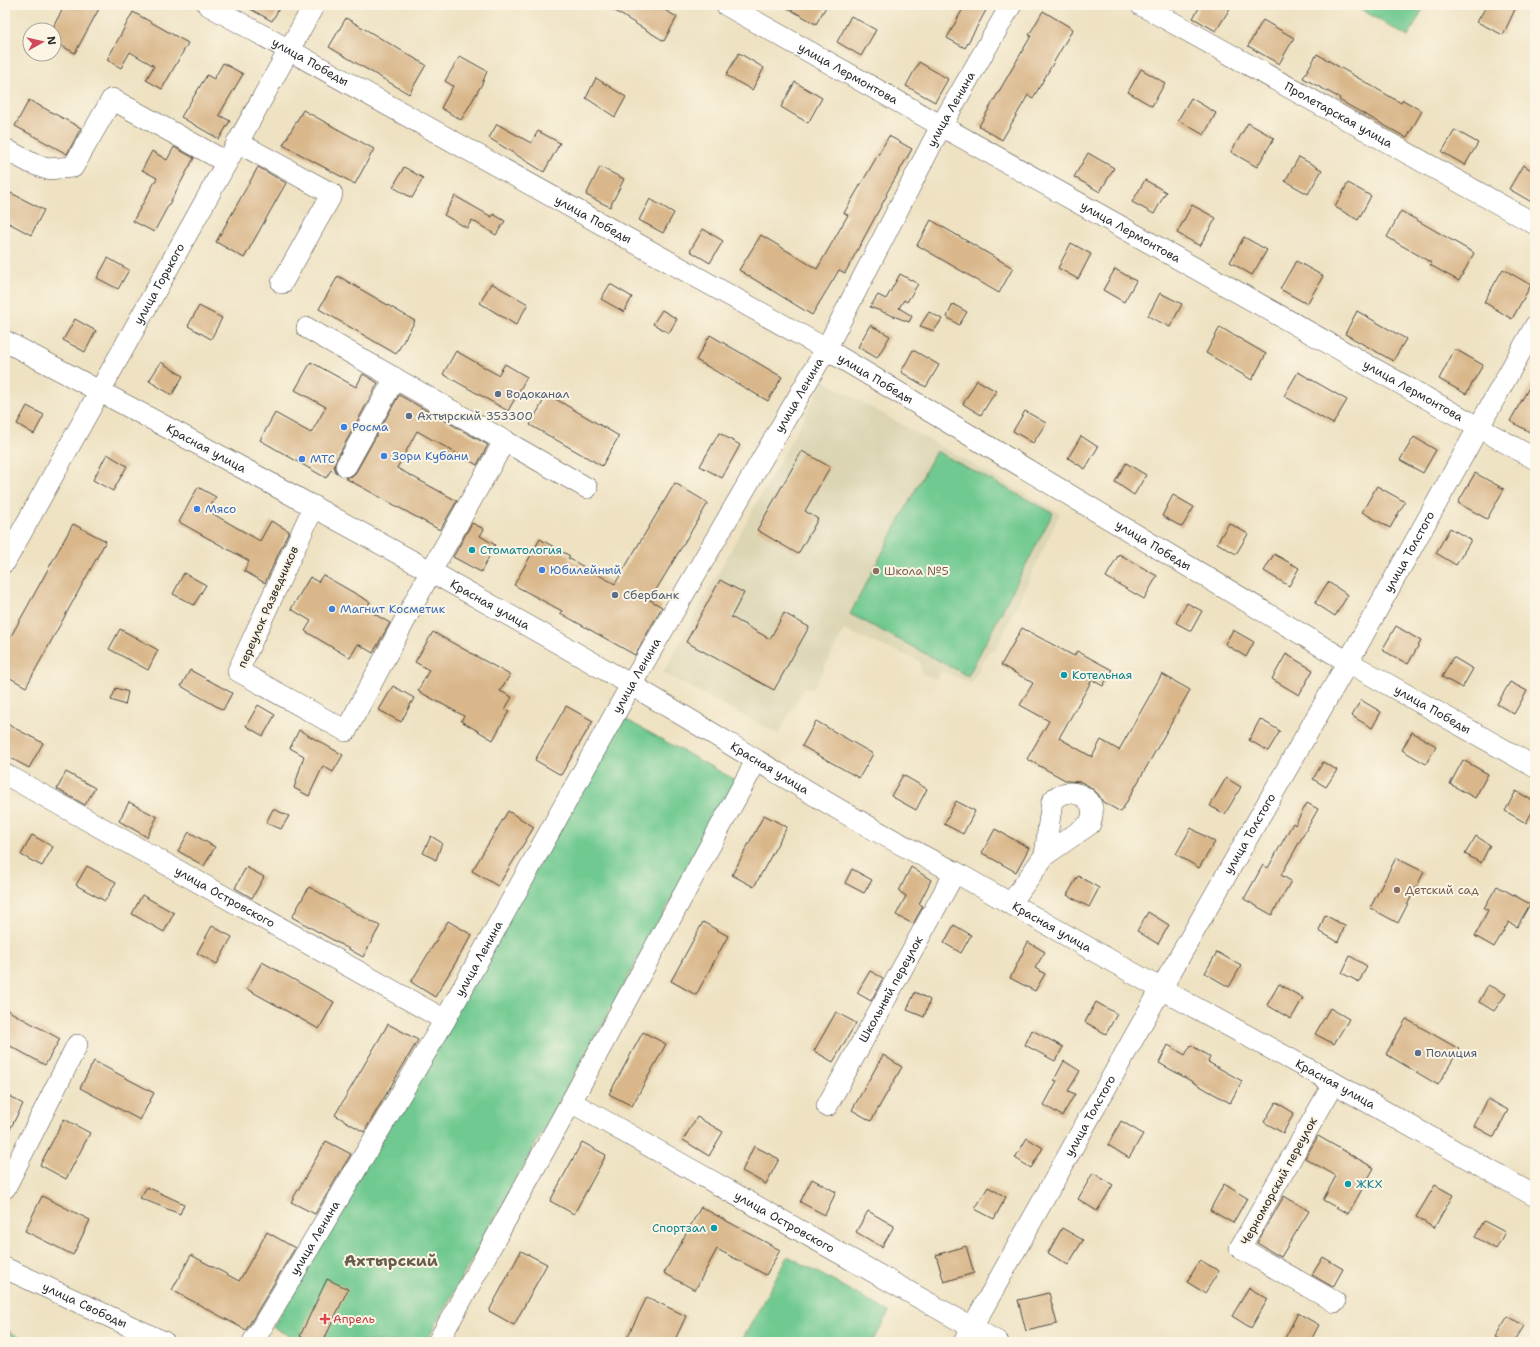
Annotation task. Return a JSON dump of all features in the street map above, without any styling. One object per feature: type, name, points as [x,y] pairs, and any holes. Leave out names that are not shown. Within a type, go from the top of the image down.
[{"type":"street","name":"улица Победы","points":[[208,5],[288,51],[826,349],[1348,662],[1535,767]]},
{"type":"street","name":"улица Горького","points":[[5,562],[314,5]]},
{"type":"street","name":"улица Лермонтова","points":[[726,5],[1535,459]]},
{"type":"street","name":"улица Ленина","points":[[253,1342],[445,1020],[631,685],[826,349],[941,126],[1011,5]]},
{"type":"street","name":"Пролетарская улица","points":[[1141,5],[1535,224]]},
{"type":"street","points":[[8,157],[47,169],[73,167],[112,99],[226,162]]},
{"type":"street","points":[[237,142],[332,194],[282,283]]},
{"type":"street","name":"улица Толстого","points":[[968,1335],[1161,989],[1348,662],[1535,326]]},
{"type":"street","points":[[307,328],[588,488]]},
{"type":"street","name":"Красная улица","points":[[5,341],[314,506],[431,571],[631,685],[756,761],[922,856],[955,872],[1011,903],[1161,989],[1334,1083],[1535,1196]]},
{"type":"street","points":[[346,466],[395,378]]},
{"type":"street","points":[[431,571],[505,440]]},
{"type":"street","name":"переулок Разведчиков","points":[[314,506],[238,671],[251,679],[346,731],[431,571]]},
{"type":"street","points":[[438,1342],[571,1102],[756,761]]},
{"type":"street","name":"улица Островского","points":[[5,774],[445,1020]]},
{"type":"street","points":[[1011,903],[1045,855]]},
{"type":"street","name":"Школьный переулок","points":[[827,1106],[955,872]]},
{"type":"street","points":[[5,1188],[77,1046]]},
{"type":"street","name":"Черноморский переулок","points":[[1334,1083],[1240,1248],[1335,1302]]},
{"type":"street","name":"улица Островского","points":[[571,1102],[968,1335],[998,1342]]},
{"type":"street","name":"улица Свободы","points":[[5,1268],[164,1342]]},
{"type":"shaded area","name":"Школа №5","points":[[824,381],[1060,513],[996,650],[989,651],[972,683],[941,671],[936,679],[922,674],[920,661],[844,630],[813,689],[804,688],[778,734],[663,673]]},
{"type":"green space","points":[[1354,5],[1425,5],[1408,37]]},
{"type":"green space","points":[[936,451],[1053,513],[968,676],[850,614]]},
{"type":"green space","points":[[623,718],[737,781],[426,1342],[301,1342],[273,1327]]},
{"type":"green space","points":[[788,1256],[889,1312],[873,1342],[741,1342]]},
{"type":"green space","points":[[5,1330],[30,1342],[5,1342]]},
{"type":"building","points":[[65,5],[101,5],[75,53],[62,46],[62,22],[56,22]]},
{"type":"building","points":[[243,5],[281,5],[272,21]]},
{"type":"building","points":[[605,5],[656,5],[677,17],[664,41]]},
{"type":"building","points":[[782,5],[827,5],[816,24]]},
{"type":"building","points":[[965,5],[989,5],[965,48],[947,38]]},
{"type":"building","points":[[1201,5],[1232,5],[1216,31],[1193,18]]},
{"type":"building","points":[[1487,5],[1517,5],[1503,35],[1477,22]]},
{"type":"building","points":[[1043,11],[1073,29],[1033,98],[1028,95],[1002,140],[979,126],[1031,36],[1029,35]]},
{"type":"building","points":[[133,12],[188,43],[162,89],[146,80],[154,66],[130,52],[121,68],[107,60]]},
{"type":"building","points":[[851,16],[876,30],[861,56],[837,42]]},
{"type":"building","points":[[346,18],[426,65],[409,94],[329,47]]},
{"type":"building","points":[[1263,20],[1294,38],[1279,64],[1248,46]]},
{"type":"building","points":[[739,53],[764,68],[752,90],[726,75]]},
{"type":"building","points":[[1317,54],[1401,103],[1403,100],[1422,111],[1407,138],[1303,78]]},
{"type":"building","points":[[460,56],[487,71],[482,84],[461,120],[441,108],[453,86],[445,81]]},
{"type":"building","points":[[919,62],[948,79],[935,102],[906,86]]},
{"type":"building","points":[[223,63],[243,74],[219,115],[230,121],[219,139],[181,117],[207,75],[214,79]]},
{"type":"building","points":[[1141,69],[1165,83],[1152,106],[1128,92]]},
{"type":"building","points":[[596,78],[626,97],[615,117],[586,98]]},
{"type":"building","points":[[795,82],[822,98],[808,123],[781,107]]},
{"type":"building","points":[[1191,98],[1216,113],[1204,135],[1178,120]]},
{"type":"building","points":[[29,100],[81,128],[67,154],[15,126]]},
{"type":"building","points":[[303,110],[374,149],[355,184],[283,145]]},
{"type":"building","points":[[1248,123],[1274,138],[1257,167],[1231,152]]},
{"type":"building","points":[[497,124],[531,143],[538,131],[560,143],[544,172],[489,138]]},
{"type":"building","points":[[1455,130],[1478,143],[1465,165],[1442,152]]},
{"type":"building","points":[[889,136],[912,149],[886,194],[887,195],[845,273],[839,270],[812,315],[739,270],[761,235],[817,269],[848,215],[844,213]]},
{"type":"building","points":[[174,147],[194,158],[154,232],[133,221],[157,178],[142,170],[152,151],[167,160]]},
{"type":"building","points":[[1088,153],[1114,168],[1100,192],[1074,177]]},
{"type":"building","points":[[1299,157],[1322,170],[1308,194],[1285,181]]},
{"type":"building","points":[[1523,165],[1535,172],[1535,204],[1509,189]]},
{"type":"building","points":[[258,167],[286,183],[244,258],[216,242]]},
{"type":"building","points":[[404,167],[423,178],[412,198],[393,187]]},
{"type":"building","points":[[600,167],[624,179],[610,207],[586,195]]},
{"type":"building","points":[[1145,180],[1166,192],[1154,214],[1132,202]]},
{"type":"building","points":[[1348,183],[1371,196],[1358,220],[1335,207]]},
{"type":"building","points":[[11,193],[44,210],[31,235],[5,221],[5,204]]},
{"type":"building","points":[[455,196],[492,217],[493,214],[505,221],[496,235],[472,220],[467,228],[444,215]]},
{"type":"building","points":[[650,199],[674,213],[663,233],[639,220]]},
{"type":"building","points":[[1192,205],[1216,218],[1200,246],[1177,233]]},
{"type":"building","points":[[1401,211],[1474,253],[1459,281],[1430,265],[1432,263],[1387,237]]},
{"type":"building","points":[[931,220],[1013,268],[999,293],[917,245]]},
{"type":"building","points":[[703,229],[723,241],[710,263],[690,251]]},
{"type":"building","points":[[1244,237],[1267,250],[1252,275],[1230,262]]},
{"type":"building","points":[[1071,243],[1091,254],[1078,279],[1058,268]]},
{"type":"building","points":[[108,258],[129,270],[118,289],[97,278]]},
{"type":"building","points":[[1296,261],[1323,276],[1307,304],[1280,289]]},
{"type":"building","points":[[1115,269],[1136,281],[1124,302],[1103,290]]},
{"type":"building","points":[[1503,269],[1531,285],[1512,319],[1484,302]]},
{"type":"building","points":[[900,274],[918,284],[907,302],[904,300],[899,308],[912,316],[909,322],[870,307],[878,295],[886,299]]},
{"type":"building","points":[[338,276],[415,321],[396,354],[319,309]]},
{"type":"building","points":[[491,283],[528,304],[516,325],[480,303]]},
{"type":"building","points":[[610,284],[632,297],[624,312],[601,299]]},
{"type":"building","points":[[1160,293],[1182,304],[1170,327],[1148,316]]},
{"type":"building","points":[[953,304],[967,312],[959,325],[947,317]]},
{"type":"building","points":[[199,306],[222,318],[211,339],[188,326]]},
{"type":"building","points":[[662,310],[677,319],[669,333],[653,324]]},
{"type":"building","points":[[1357,311],[1406,339],[1393,361],[1345,334]]},
{"type":"building","points":[[929,312],[942,319],[934,331],[920,326]]},
{"type":"building","points":[[75,319],[96,331],[85,352],[63,340]]},
{"type":"building","points":[[870,325],[890,336],[877,358],[858,347]]},
{"type":"building","points":[[1220,327],[1266,354],[1252,380],[1206,353]]},
{"type":"building","points":[[710,335],[782,377],[768,401],[696,360]]},
{"type":"building","points":[[1455,349],[1483,365],[1466,394],[1439,379]]},
{"type":"building","points":[[913,350],[939,365],[926,387],[901,372]]},
{"type":"building","name":"Водоканал","points":[[456,351],[498,375],[505,364],[527,377],[508,411],[443,374]]},
{"type":"building","points":[[161,362],[183,376],[172,395],[149,381]]},
{"type":"building","points":[[311,362],[356,387],[363,374],[378,383],[336,460],[334,467],[337,473],[331,470],[326,478],[260,440],[275,413],[311,433],[326,407],[295,390]]},
{"type":"building","points":[[1298,372],[1347,400],[1333,424],[1284,396]]},
{"type":"building","points":[[1535,377],[1535,435],[1510,421]]},
{"type":"building","points":[[977,380],[996,391],[981,415],[963,404]]},
{"type":"building","points":[[547,394],[619,436],[602,466],[530,425]]},
{"type":"building","name":"Зори Кубани","points":[[399,395],[488,445],[477,465],[417,431],[397,468],[457,501],[440,530],[345,478],[352,476],[356,472]]},
{"type":"building","points":[[27,406],[44,415],[34,434],[17,424]]},
{"type":"building","points":[[1025,411],[1046,423],[1033,443],[1013,431]]},
{"type":"building","points":[[719,433],[740,445],[722,478],[700,466]]},
{"type":"building","points":[[1081,436],[1098,447],[1085,469],[1068,458]]},
{"type":"building","points":[[1414,437],[1436,450],[1423,473],[1400,460]]},
{"type":"building","points":[[802,451],[830,467],[805,511],[818,519],[798,554],[757,530]]},
{"type":"building","points":[[107,454],[127,466],[113,491],[93,480]]},
{"type":"building","points":[[1126,463],[1146,475],[1134,495],[1115,482]]},
{"type":"building","points":[[1475,473],[1504,489],[1487,519],[1458,503]]},
{"type":"building","points":[[675,483],[708,503],[650,600],[662,607],[635,655],[560,613],[562,611],[514,585],[540,539],[570,556],[568,558],[615,584]]},
{"type":"building","points":[[1377,486],[1405,502],[1390,528],[1362,512]]},
{"type":"building","points":[[198,487],[216,497],[208,511],[260,541],[271,521],[289,531],[265,583],[244,571],[249,561],[179,522]]},
{"type":"building","points":[[1173,495],[1194,507],[1182,527],[1162,516]]},
{"type":"building","name":"Стоматология","points":[[472,523],[484,529],[480,536],[495,545],[481,572],[453,557]]},
{"type":"building","points":[[1229,523],[1248,534],[1236,554],[1217,543]]},
{"type":"building","points":[[73,524],[106,541],[26,687],[5,675],[5,647]]},
{"type":"building","points":[[1450,528],[1471,540],[1456,565],[1436,553]]},
{"type":"building","points":[[1119,554],[1157,576],[1144,599],[1106,577]]},
{"type":"building","points":[[1274,554],[1299,568],[1289,586],[1264,571]]},
{"type":"building","points":[[184,573],[206,585],[194,605],[173,594]]},
{"type":"building","points":[[323,575],[370,602],[366,609],[390,623],[373,653],[358,644],[350,658],[305,631],[311,621],[291,609],[310,577],[318,582]]},
{"type":"building","points":[[720,580],[744,593],[731,617],[770,639],[784,613],[809,627],[774,690],[686,642]]},
{"type":"building","points":[[1328,582],[1348,595],[1335,616],[1315,603]]},
{"type":"building","points":[[1187,603],[1202,611],[1191,631],[1176,623]]},
{"type":"building","points":[[1396,626],[1421,641],[1408,664],[1382,650]]},
{"type":"building","points":[[1022,628],[1074,656],[1077,651],[1112,670],[1103,686],[1092,680],[1059,738],[1092,757],[1101,740],[1119,750],[1162,674],[1190,690],[1121,812],[1103,802],[1098,794],[1089,786],[1081,782],[1067,781],[1027,759],[1049,721],[1020,705],[1033,683],[1001,665]]},
{"type":"building","points":[[120,629],[158,650],[148,670],[109,649]]},
{"type":"building","points":[[1233,630],[1254,642],[1246,657],[1225,644]]},
{"type":"building","points":[[433,632],[510,675],[500,691],[512,697],[505,709],[509,711],[493,740],[461,721],[464,716],[418,691],[429,670],[415,662]]},
{"type":"building","points":[[1286,654],[1313,670],[1299,695],[1272,679]]},
{"type":"building","points":[[1453,657],[1473,669],[1462,688],[1442,677]]},
{"type":"building","points":[[190,670],[232,693],[223,710],[181,686]]},
{"type":"building","points":[[1510,682],[1527,691],[1514,714],[1497,704]]},
{"type":"building","points":[[393,686],[414,698],[401,722],[379,710]]},
{"type":"building","points":[[116,688],[128,692],[125,705],[111,700]]},
{"type":"building","points":[[1361,700],[1381,712],[1372,728],[1352,716]]},
{"type":"building","points":[[258,705],[275,715],[263,736],[246,726]]},
{"type":"building","points":[[566,706],[593,721],[561,775],[535,760]]},
{"type":"building","points":[[1260,719],[1280,731],[1268,751],[1249,740]]},
{"type":"building","points":[[816,721],[873,754],[859,778],[802,746]]},
{"type":"building","points":[[5,723],[43,743],[29,768],[5,755]]},
{"type":"building","points":[[299,730],[343,755],[333,772],[323,766],[309,796],[294,788],[304,756],[290,748]]},
{"type":"building","points":[[1412,732],[1436,746],[1426,764],[1402,750]]},
{"type":"building","points":[[1463,760],[1488,774],[1475,798],[1450,784]]},
{"type":"building","points":[[1323,762],[1337,770],[1326,787],[1313,779]]},
{"type":"building","points":[[66,772],[95,788],[85,805],[57,789]]},
{"type":"building","points":[[903,775],[927,789],[916,810],[891,796]]},
{"type":"building","points":[[1226,778],[1241,787],[1225,814],[1210,806]]},
{"type":"building","points":[[1516,791],[1535,802],[1535,807],[1526,823],[1505,811]]},
{"type":"building","points":[[956,801],[975,811],[963,834],[944,824]]},
{"type":"building","points":[[129,802],[157,817],[147,837],[119,821]]},
{"type":"building","points":[[1307,803],[1318,809],[1281,875],[1291,881],[1272,915],[1244,899],[1263,865],[1268,868],[1293,823],[1295,825]]},
{"type":"building","points":[[273,809],[289,816],[281,829],[266,823]]},
{"type":"building","points":[[508,811],[534,827],[498,886],[472,871]]},
{"type":"building","points":[[764,815],[787,827],[754,887],[732,875]]},
{"type":"building","points":[[1191,828],[1215,842],[1199,868],[1176,854]]},
{"type":"building","points":[[995,829],[1029,848],[1016,872],[982,853]]},
{"type":"building","points":[[189,832],[215,847],[204,866],[178,851]]},
{"type":"building","points":[[32,835],[53,847],[42,866],[21,855]]},
{"type":"building","points":[[431,836],[442,843],[436,860],[423,853]]},
{"type":"building","points":[[1476,836],[1490,845],[1481,863],[1465,854]]},
{"type":"building","name":"Детский сад","points":[[1396,858],[1424,872],[1398,923],[1370,908]]},
{"type":"building","points":[[87,866],[116,882],[105,901],[76,885]]},
{"type":"building","points":[[246,867],[264,877],[252,898],[235,888]]},
{"type":"building","points":[[911,867],[931,880],[919,904],[923,906],[913,924],[896,915],[906,896],[899,891]]},
{"type":"building","points":[[852,869],[872,880],[864,893],[845,883]]},
{"type":"building","points":[[1078,876],[1099,888],[1089,907],[1067,895]]},
{"type":"building","points":[[1497,886],[1530,904],[1517,927],[1509,922],[1494,947],[1475,936],[1488,910],[1484,908]]},
{"type":"building","points":[[309,887],[380,926],[363,957],[292,917]]},
{"type":"building","points":[[142,895],[174,913],[164,932],[132,914]]},
{"type":"building","points":[[1148,912],[1169,925],[1158,944],[1137,931]]},
{"type":"building","points":[[1325,915],[1345,926],[1338,942],[1319,931]]},
{"type":"building","points":[[448,921],[472,935],[435,997],[411,982]]},
{"type":"building","points":[[703,922],[728,936],[696,995],[671,981]]},
{"type":"building","points":[[954,925],[971,935],[961,953],[944,943]]},
{"type":"building","points":[[212,926],[232,937],[217,964],[197,953]]},
{"type":"building","points":[[1028,942],[1045,952],[1035,968],[1045,974],[1035,991],[1010,978]]},
{"type":"building","points":[[1217,952],[1241,966],[1229,987],[1205,973]]},
{"type":"building","points":[[1350,956],[1367,966],[1359,982],[1342,973]]},
{"type":"building","points":[[262,962],[334,1002],[319,1029],[247,989]]},
{"type":"building","points":[[870,971],[883,978],[871,1001],[857,993]]},
{"type":"building","points":[[1279,984],[1303,998],[1291,1019],[1267,1005]]},
{"type":"building","points":[[1488,985],[1506,994],[1494,1011],[1479,1002]]},
{"type":"building","points":[[915,992],[930,1000],[924,1017],[907,1010]]},
{"type":"building","points":[[1096,1002],[1117,1014],[1106,1034],[1085,1022]]},
{"type":"building","points":[[1330,1008],[1349,1019],[1334,1044],[1315,1034]]},
{"type":"building","points":[[5,1009],[60,1039],[45,1065],[5,1043]]},
{"type":"building","points":[[836,1012],[856,1023],[833,1062],[814,1051]]},
{"type":"building","name":"Полиция","points":[[1406,1019],[1459,1049],[1438,1085],[1386,1054]]},
{"type":"building","points":[[388,1024],[418,1040],[364,1132],[335,1115]]},
{"type":"building","points":[[1032,1030],[1063,1047],[1055,1061],[1025,1045]]},
{"type":"building","points":[[643,1032],[666,1044],[632,1106],[609,1094]]},
{"type":"building","points":[[1168,1045],[1185,1055],[1191,1045],[1210,1057],[1208,1062],[1242,1081],[1230,1103],[1159,1063]]},
{"type":"building","points":[[883,1055],[902,1067],[871,1121],[852,1110]]},
{"type":"building","points":[[94,1061],[154,1093],[140,1120],[80,1088]]},
{"type":"building","points":[[1064,1061],[1080,1071],[1068,1091],[1075,1094],[1062,1116],[1044,1105],[1057,1081],[1054,1080]]},
{"type":"building","points":[[5,1094],[23,1104],[5,1139]]},
{"type":"building","points":[[1488,1099],[1508,1110],[1494,1137],[1474,1126]]},
{"type":"building","points":[[1276,1102],[1294,1113],[1283,1133],[1264,1122]]},
{"type":"building","points":[[697,1117],[723,1132],[709,1156],[683,1140]]},
{"type":"building","points":[[64,1119],[90,1133],[66,1179],[40,1165]]},
{"type":"building","points":[[1121,1121],[1143,1134],[1129,1158],[1108,1145]]},
{"type":"building","name":"ЖКХ","points":[[1318,1136],[1374,1168],[1348,1214],[1323,1200],[1336,1176],[1305,1158]]},
{"type":"building","points":[[1027,1138],[1043,1148],[1031,1168],[1015,1158]]},
{"type":"building","points":[[326,1141],[351,1154],[315,1214],[291,1202]]},
{"type":"building","points":[[582,1142],[606,1155],[574,1214],[550,1201]]},
{"type":"building","points":[[754,1146],[779,1159],[766,1184],[742,1171]]},
{"type":"building","points":[[1093,1173],[1113,1185],[1097,1211],[1078,1199]]},
{"type":"building","points":[[812,1179],[836,1192],[825,1215],[800,1202]]},
{"type":"building","points":[[1224,1184],[1247,1198],[1233,1223],[1210,1210]]},
{"type":"building","points":[[1435,1185],[1453,1195],[1434,1228],[1416,1217]]},
{"type":"building","points":[[147,1187],[184,1204],[180,1214],[140,1198]]},
{"type":"building","points":[[988,1187],[1006,1197],[994,1219],[975,1209]]},
{"type":"building","points":[[42,1196],[90,1220],[73,1255],[25,1231]]},
{"type":"building","points":[[1284,1196],[1309,1211],[1281,1257],[1257,1243]]},
{"type":"building","name":"Спортзал","points":[[701,1207],[780,1250],[766,1275],[717,1249],[695,1290],[664,1273]]},
{"type":"building","points":[[868,1211],[894,1226],[882,1247],[856,1232]]},
{"type":"building","points":[[1484,1221],[1505,1232],[1496,1249],[1475,1237]]},
{"type":"building","points":[[1062,1228],[1083,1240],[1068,1265],[1048,1253]]},
{"type":"building","points":[[267,1232],[295,1248],[246,1330],[172,1290],[191,1255],[239,1281]]},
{"type":"building","points":[[966,1246],[974,1273],[944,1282],[936,1255]]},
{"type":"building","points":[[521,1251],[547,1264],[514,1325],[489,1311]]},
{"type":"building","points":[[1323,1257],[1343,1269],[1333,1287],[1312,1275]]},
{"type":"building","points":[[1200,1260],[1219,1271],[1205,1293],[1187,1282]]},
{"type":"building","points":[[327,1279],[348,1289],[323,1342],[313,1342],[300,1336]]},
{"type":"building","points":[[1249,1288],[1268,1299],[1251,1328],[1232,1316]]},
{"type":"building","points":[[1049,1293],[1057,1324],[1026,1331],[1018,1300]]},
{"type":"building","points":[[647,1297],[686,1316],[674,1342],[625,1342]]},
{"type":"building","points":[[1298,1313],[1319,1325],[1310,1342],[1283,1342]]},
{"type":"building","points":[[1508,1316],[1524,1326],[1514,1342],[1504,1342],[1495,1337]]},
{"type":"place","name":"Водоканал","points":[[498,394]]},
{"type":"place","name":"Ахтырский 353300","points":[[409,416]]},
{"type":"place","name":"Росма","points":[[344,427]]},
{"type":"place","name":"Зори Кубани","points":[[384,456]]},
{"type":"place","name":"МТС","points":[[302,459]]},
{"type":"place","name":"Мясо","points":[[197,509]]},
{"type":"place","name":"Стоматология","points":[[472,550]]},
{"type":"place","name":"Юбилейный","points":[[542,570]]},
{"type":"place","name":"Школа №5","points":[[876,571]]},
{"type":"place","name":"Сбербанк","points":[[615,595]]},
{"type":"place","name":"Магнит Косметик","points":[[332,609]]},
{"type":"place","name":"Котельная","points":[[1064,675]]},
{"type":"place","name":"Детский сад","points":[[1397,890]]},
{"type":"place","name":"Полиция","points":[[1418,1053]]},
{"type":"place","name":"ЖКХ","points":[[1348,1184]]},
{"type":"place","name":"Спортзал","points":[[714,1228]]},
{"type":"place","name":"Апрель","points":[[325,1319]]},
{"type":"district","name":"Ахтырский","points":[[391,1260]]}]
